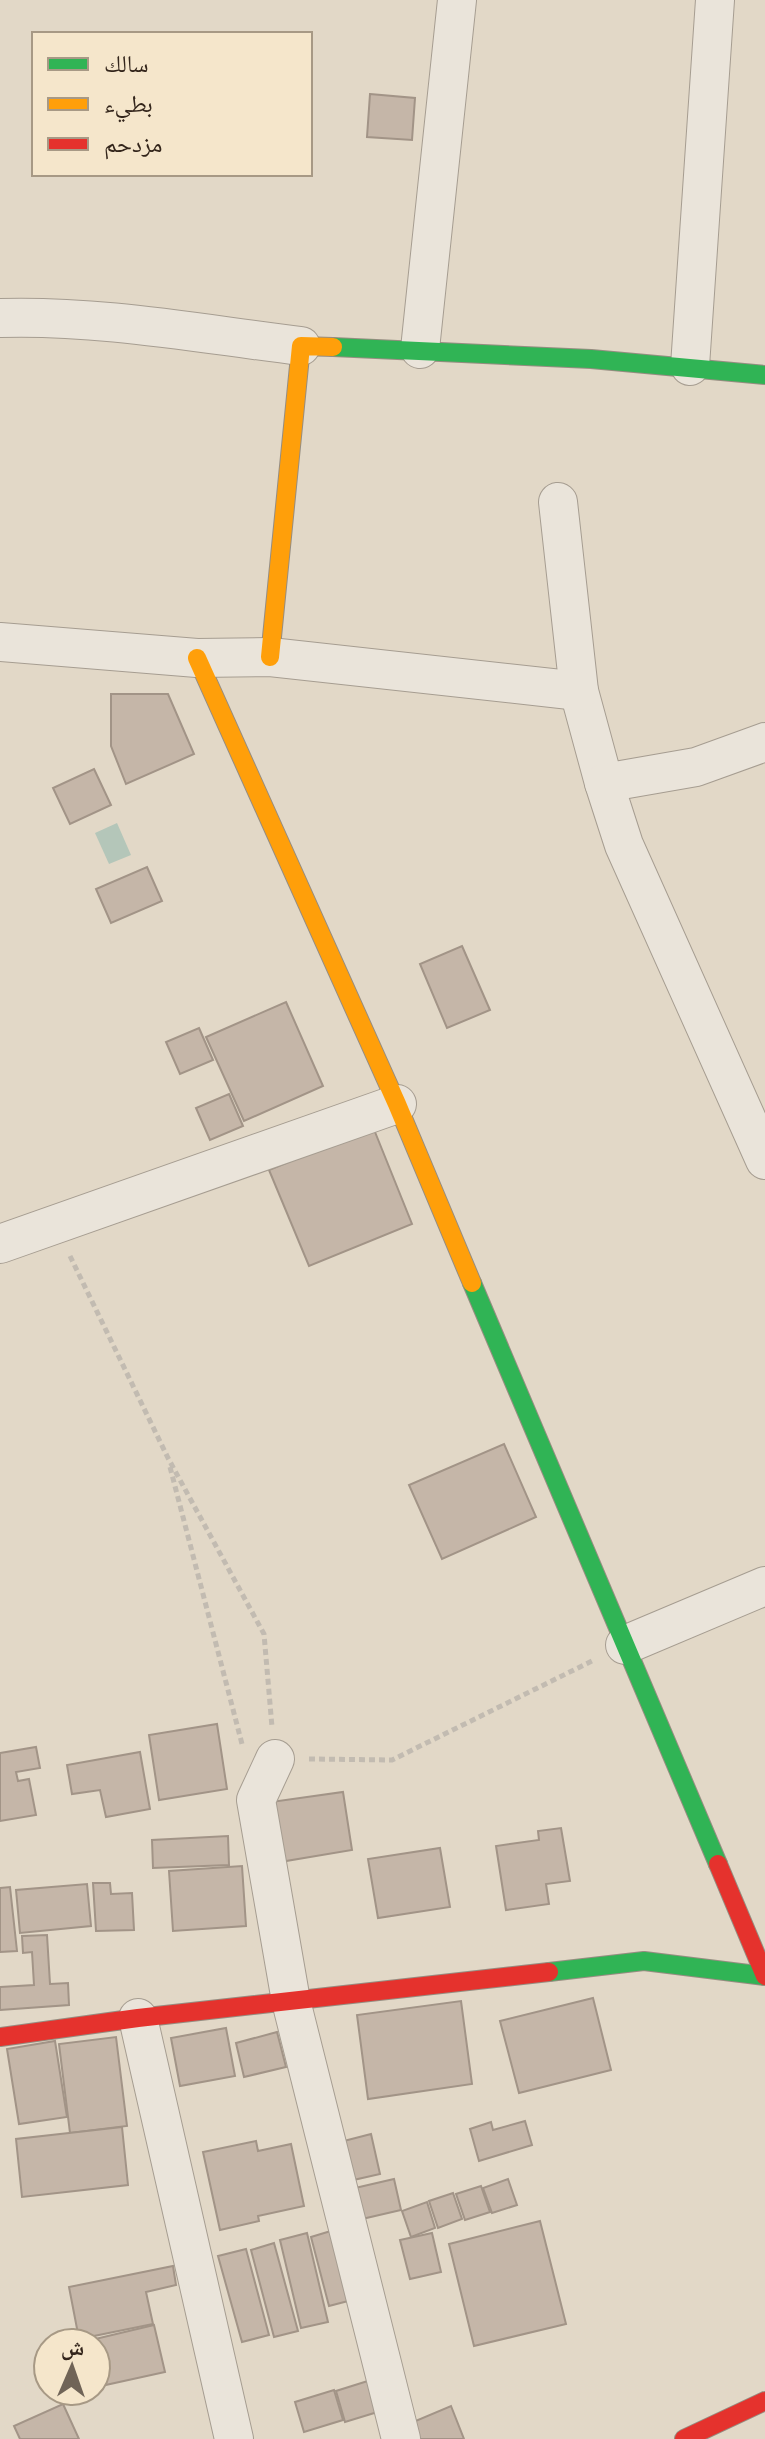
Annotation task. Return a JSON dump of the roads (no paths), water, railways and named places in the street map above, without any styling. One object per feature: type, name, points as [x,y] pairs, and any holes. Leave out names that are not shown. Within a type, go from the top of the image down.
[{"type":"main road","points":[[270,657],[301,346],[420,349],[690,366],[765,375]]},
{"type":"main road","points":[[0,2037],[138,2018],[644,1961],[765,1976],[397,1104],[197,658]]},
{"type":"main road","points":[[684,2439],[765,2401]]},
{"type":"street","points":[[420,349],[457,0]]},
{"type":"street","points":[[690,366],[715,0]]},
{"type":"street","points":[[0,318],[45,317],[116,323],[301,346]]},
{"type":"street","points":[[558,502],[579,691],[604,783],[624,845],[765,1160]]},
{"type":"street","points":[[0,642],[197,658],[270,657],[579,691]]},
{"type":"street","points":[[604,783],[696,767],[765,742]]},
{"type":"street","points":[[0,1244],[397,1104]]},
{"type":"street","points":[[625,1645],[765,1586]]},
{"type":"street","points":[[275,1759],[256,1800],[291,2001],[401,2439]]},
{"type":"street","points":[[138,2018],[234,2439]]}]
